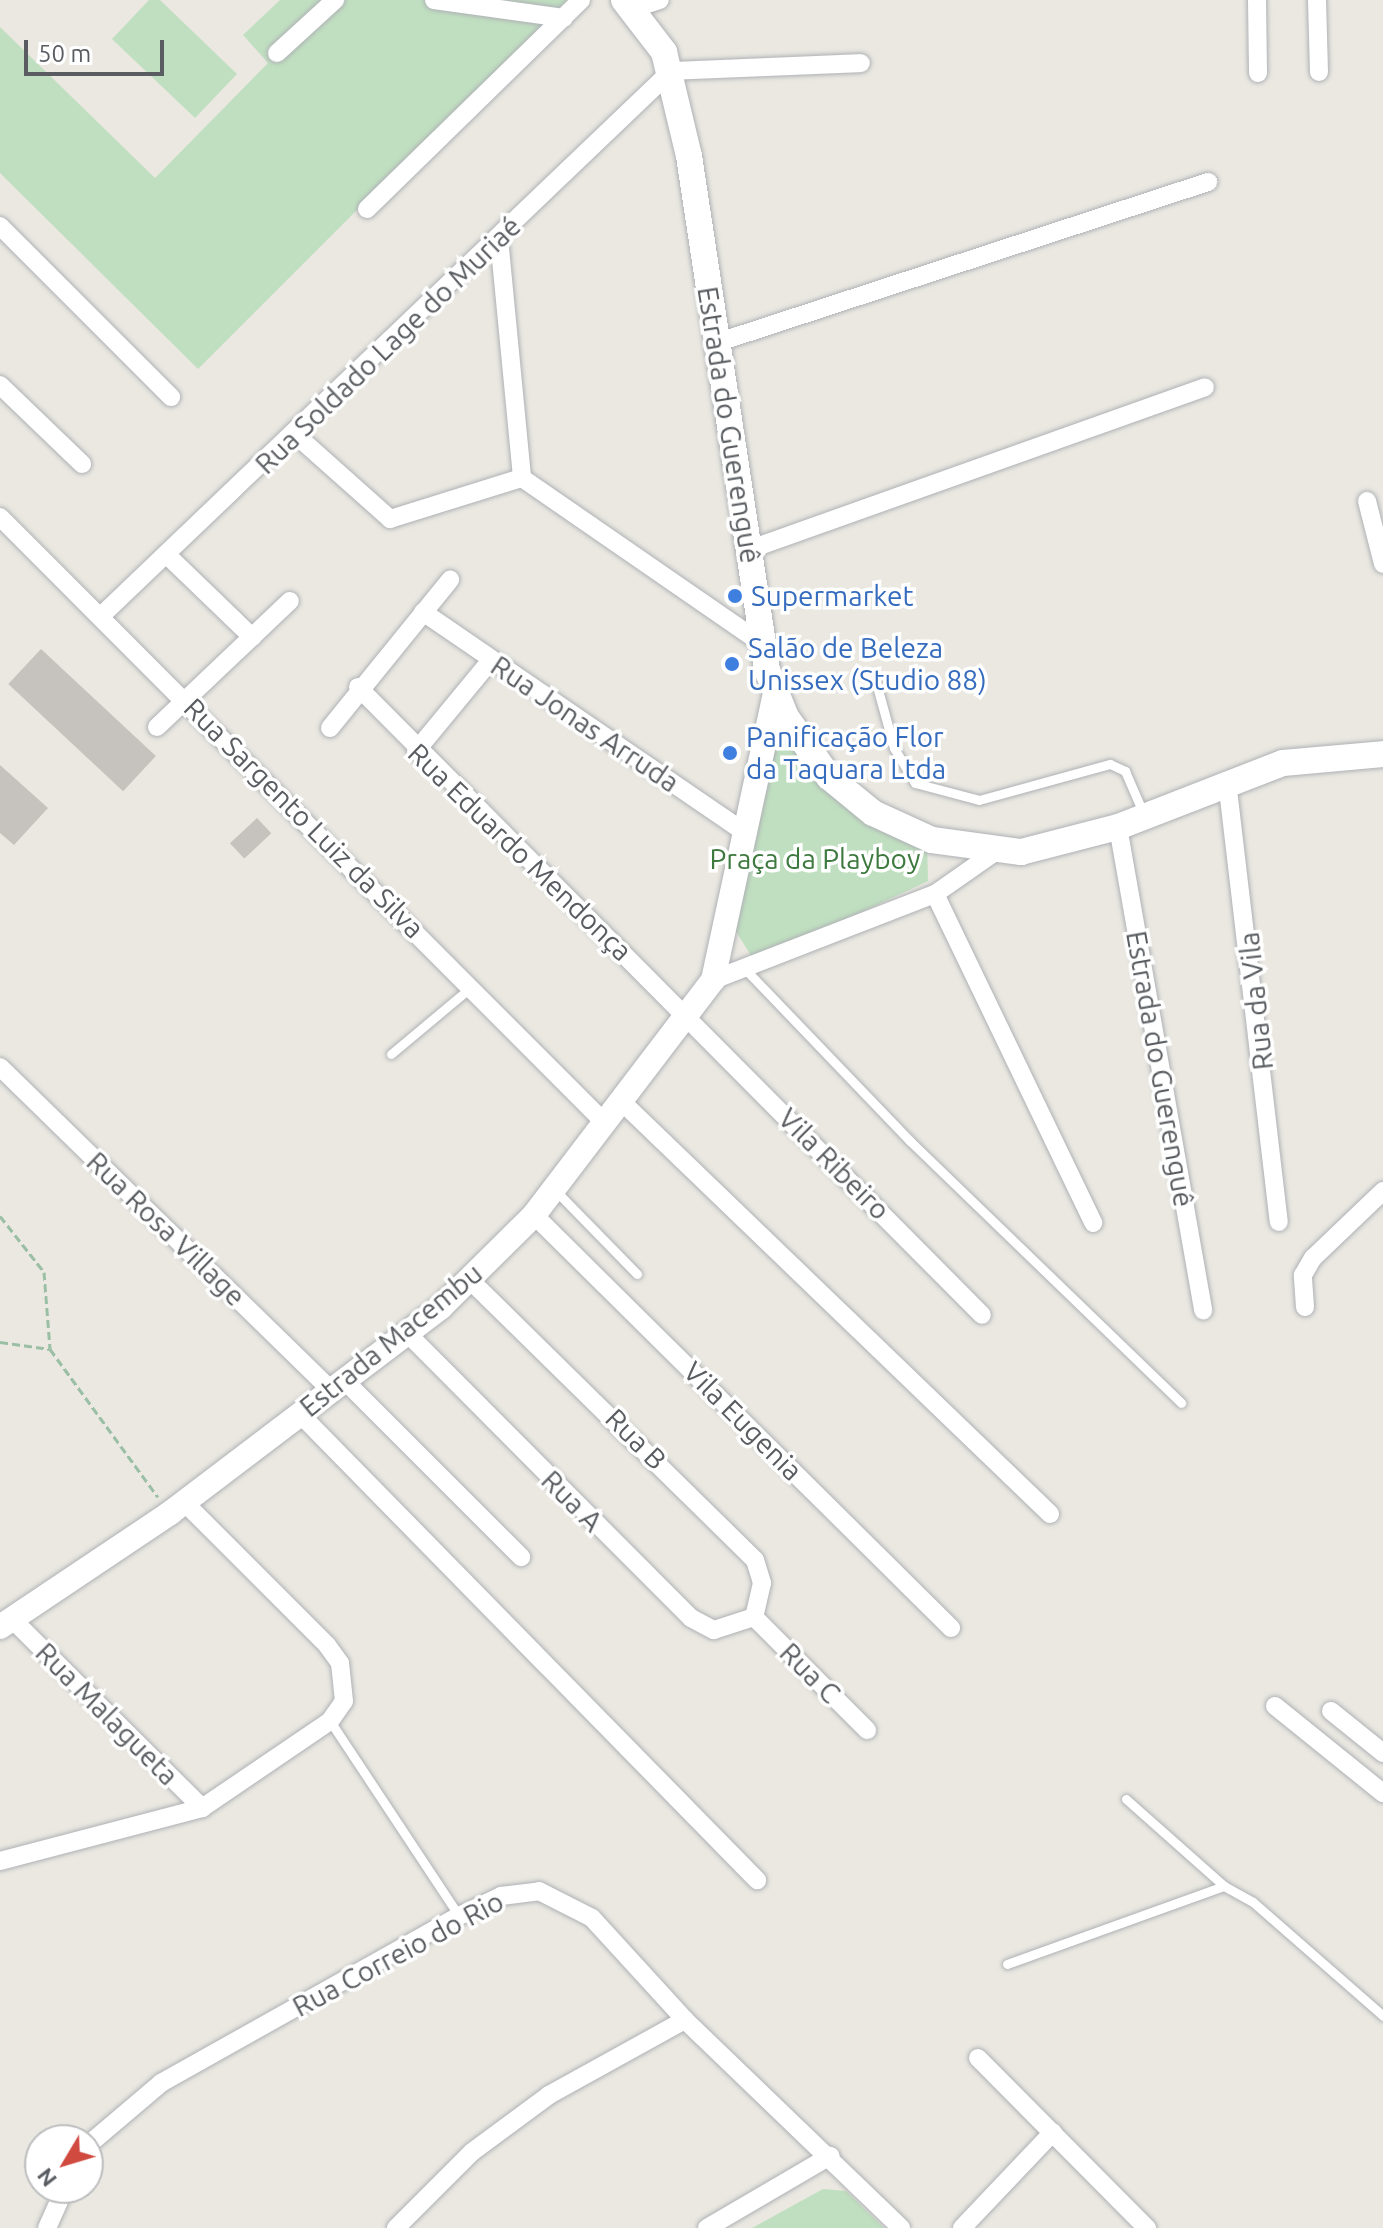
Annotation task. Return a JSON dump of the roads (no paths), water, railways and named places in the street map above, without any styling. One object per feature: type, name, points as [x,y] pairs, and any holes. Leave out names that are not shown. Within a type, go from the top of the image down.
[{"type":"main road","name":"Estrada do Guerenguê","points":[[640,3],[671,71],[761,643],[775,693],[807,749],[851,797],[932,840],[995,852],[1048,849],[1118,827],[1227,781],[1318,756],[1383,754]]},
{"type":"street","points":[[277,53],[335,0]]},
{"type":"street","points":[[434,0],[564,18]]},
{"type":"street","points":[[367,209],[581,0]]},
{"type":"street","points":[[1257,0],[1258,73]]},
{"type":"street","points":[[1317,0],[1319,72]]},
{"type":"street","points":[[671,71],[861,63]]},
{"type":"street","name":"Rua Soldado Lage do Muriaé","points":[[102,615],[297,436],[671,71]]},
{"type":"street","points":[[716,343],[1208,182]]},
{"type":"street","points":[[0,226],[171,397]]},
{"type":"street","points":[[499,238],[522,478],[761,643]]},
{"type":"street","points":[[0,385],[82,464]]},
{"type":"street","points":[[748,550],[1205,387]]},
{"type":"street","points":[[297,436],[390,519],[522,478]]},
{"type":"street","points":[[1367,501],[1383,564]]},
{"type":"street","name":"Rua Sargento Luiz da Silva","points":[[0,517],[188,701],[604,1122]]},
{"type":"street","points":[[166,554],[252,637]]},
{"type":"street","points":[[330,728],[358,687],[450,580]]},
{"type":"street","points":[[157,727],[188,701],[290,601]]},
{"type":"street","name":"Rua Jonas Arruda","points":[[423,612],[747,834]]},
{"type":"street","points":[[416,751],[491,660]]},
{"type":"street","name":"Rua Eduardo Mendonça","points":[[358,687],[416,751],[686,1014]]},
{"type":"street","name":"Estrada Macembu","points":[[6,1624],[177,1507],[407,1333],[471,1281],[534,1215],[713,980],[747,834],[775,693]]},
{"type":"street","name":"Rua da Vila","points":[[1227,781],[1279,1222]]},
{"type":"street","name":"Estrada do Guerenguê","points":[[1118,827],[1203,1311]]},
{"type":"street","points":[[713,980],[935,894],[995,852]]},
{"type":"street","points":[[935,894],[1093,1223]]},
{"type":"street","name":"Vila Ribeiro","points":[[686,1014],[982,1315]]},
{"type":"street","name":"Rua Rosa Village","points":[[0,1067],[521,1557]]},
{"type":"street","points":[[620,1100],[1050,1514]]},
{"type":"street","points":[[1305,1307],[1303,1275],[1313,1258],[1383,1191]]},
{"type":"street","name":"Vila Eugenia","points":[[534,1215],[951,1628]]},
{"type":"street","name":"Rua B","points":[[471,1281],[755,1560],[762,1583],[754,1617]]},
{"type":"street","name":"Rua A","points":[[407,1333],[691,1618],[714,1630],[754,1617]]},
{"type":"street","points":[[300,1414],[757,1880]]},
{"type":"street","points":[[0,1861],[202,1808],[330,1721],[344,1701],[340,1663],[177,1507]]},
{"type":"street","name":"Rua C","points":[[754,1617],[867,1730]]},
{"type":"street","name":"Rua Malagueta","points":[[6,1624],[202,1808]]},
{"type":"street","points":[[1275,1706],[1383,1793]]},
{"type":"street","points":[[1331,1711],[1383,1753]]},
{"type":"street","name":"Rua Correio do Rio","points":[[104,2131],[161,2083],[459,1916],[520,1891],[559,1897],[592,1918],[685,2020],[830,2156],[901,2228]]},
{"type":"street","points":[[396,2228],[472,2152],[549,2095],[685,2020]]},
{"type":"street","points":[[978,2058],[1147,2228]]},
{"type":"street","points":[[962,2228],[1053,2132]]},
{"type":"street","points":[[707,2228],[830,2156]]},
{"type":"street","points":[[47,2228],[58,2204]]},
{"type":"lane","points":[[874,675],[894,748],[915,783],[979,800],[1110,764],[1125,771],[1144,815]]},
{"type":"lane","points":[[744,968],[910,1141],[1181,1403]]},
{"type":"lane","points":[[391,1054],[471,987]]},
{"type":"lane","points":[[554,1188],[637,1274]]},
{"type":"lane","points":[[330,1721],[459,1916]]},
{"type":"lane","points":[[1126,1799],[1224,1886],[1253,1902],[1383,2016]]},
{"type":"lane","points":[[1007,1964],[1224,1886]]},
{"type":"place","name":"Supermarket","points":[[735,596]]},
{"type":"place","name":"Salão de Beleza Unissex (Studio 88)","points":[[732,664]]},
{"type":"place","name":"Panificação Flor da Taquara Ltda","points":[[730,753]]},
{"type":"park label","name":"Praça da Playboy","points":[[815,859]]}]
